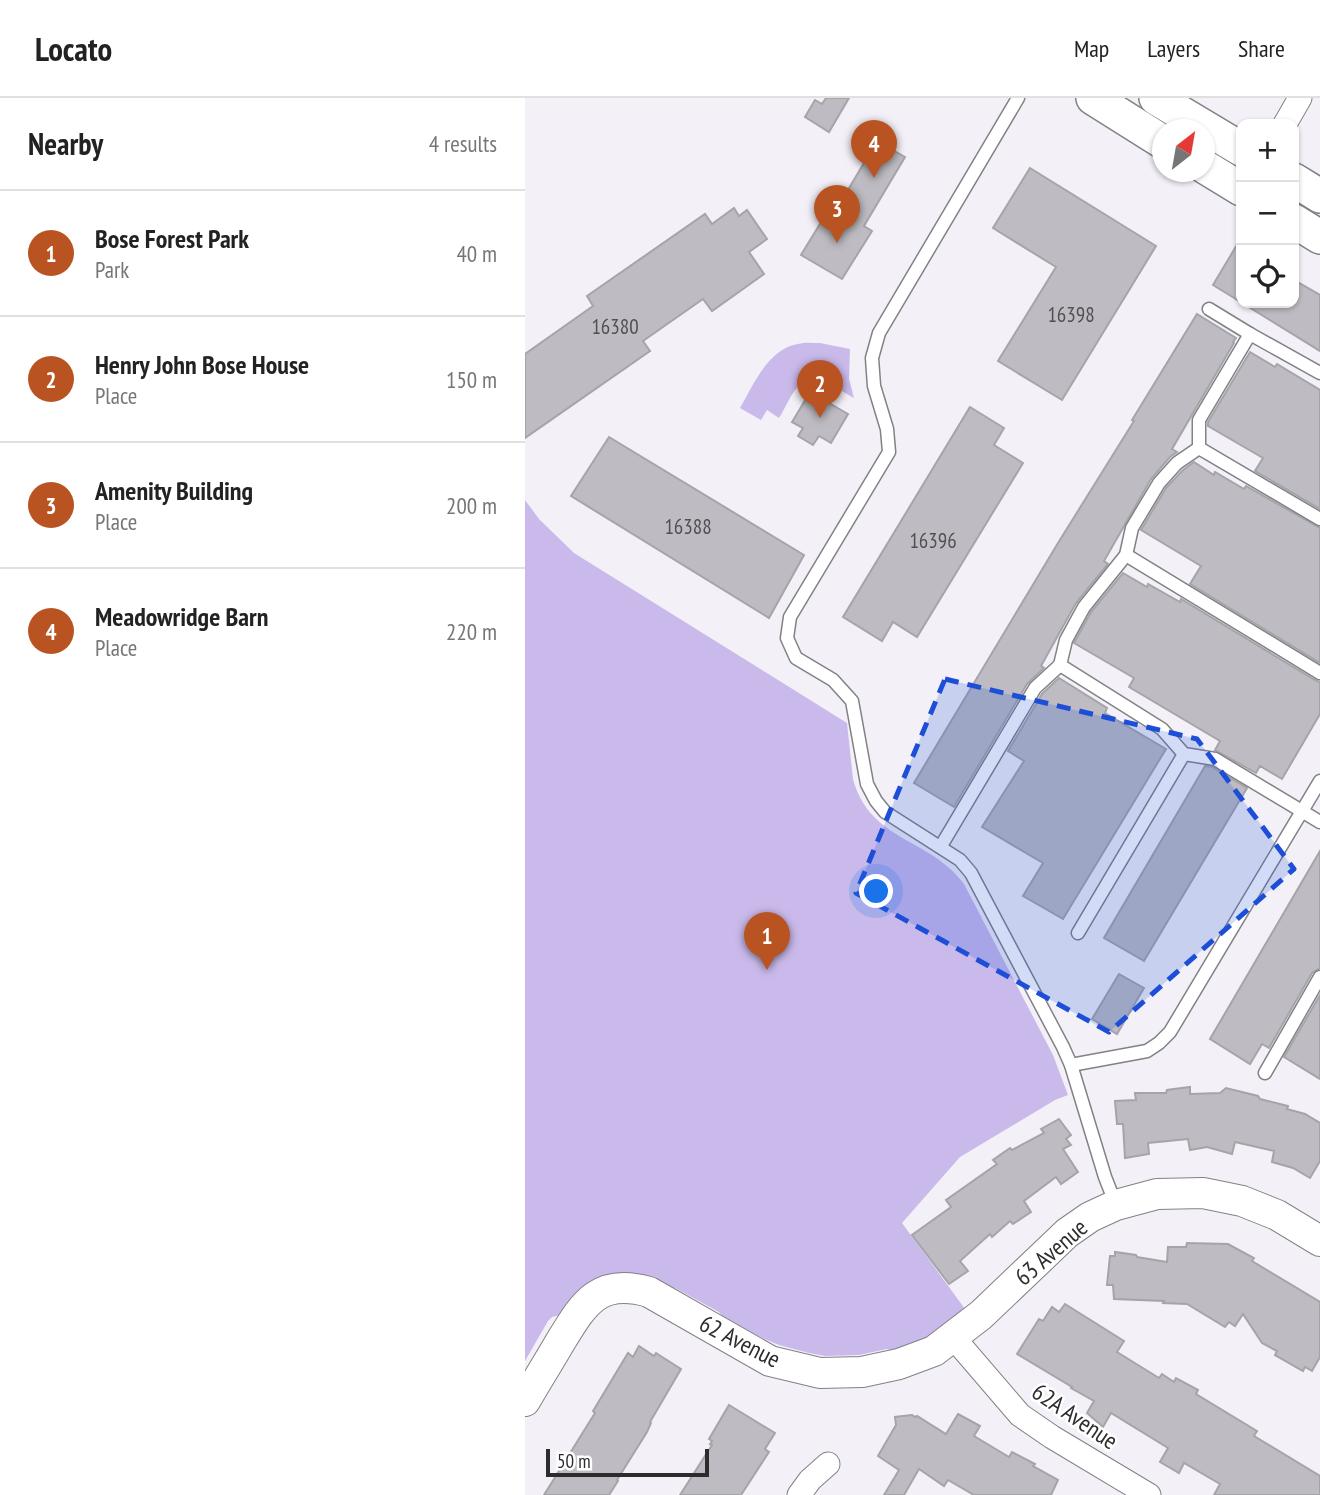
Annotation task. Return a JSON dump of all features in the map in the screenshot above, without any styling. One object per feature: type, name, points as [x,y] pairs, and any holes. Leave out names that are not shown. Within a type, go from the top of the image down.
[{"type":"main road","points":[[1093,98],[1152,135]]},
{"type":"main road","points":[[1126,98],[1160,119]]},
{"type":"main road","points":[[1156,98],[1236,146]]},
{"type":"main road","points":[[1215,151],[1236,165]]},
{"type":"main road","points":[[1215,173],[1236,186]]},
{"type":"main road","points":[[1297,182],[1320,196]]},
{"type":"main road","points":[[1299,200],[1320,205]]},
{"type":"main road","points":[[1299,224],[1320,237]]},
{"type":"street","points":[[1288,119],[1300,98]]},
{"type":"street","name":"63 Avenue","points":[[953,1338],[1067,1233],[1090,1217],[1116,1205],[1157,1194],[1203,1193],[1242,1201],[1277,1215],[1320,1241]]},
{"type":"street","name":"62 Avenue","points":[[525,1401],[582,1307],[599,1294],[621,1287],[649,1292],[770,1361],[820,1373],[862,1372],[899,1364],[934,1351],[953,1338]]},
{"type":"street","name":"62A Avenue","points":[[953,1338],[1020,1415],[1149,1495]]},
{"type":"street","points":[[799,1495],[810,1479],[828,1464]]},
{"type":"lane","points":[[1019,98],[879,333],[872,358],[874,386],[887,429],[889,452],[790,617],[787,638],[796,658],[833,680],[852,701],[867,784],[876,801],[885,812],[960,860],[975,881],[1071,1065],[1116,1205]]},
{"type":"lane","points":[[1209,309],[1320,373]]},
{"type":"lane","points":[[1199,448],[1199,420],[1250,334]]},
{"type":"lane","points":[[941,846],[1035,688],[1060,665],[1066,640],[1084,607],[1126,555],[1132,528],[1159,483],[1177,463],[1199,448]]},
{"type":"lane","points":[[1199,448],[1320,519]]},
{"type":"lane","points":[[1126,555],[1320,673]]},
{"type":"lane","points":[[1060,665],[1162,729],[1184,754],[1215,759],[1320,822]]},
{"type":"lane","points":[[1078,933],[1184,754]]},
{"type":"lane","points":[[1071,1065],[1147,1051],[1170,1032],[1320,781]]},
{"type":"lane","points":[[1265,1073],[1320,977]]},
{"type":"highlighted area","points":[[945,679],[1197,739],[1294,869],[1109,1032],[856,893]]},
{"type":"shaded area","points":[[820,343],[850,349],[849,379],[854,398],[828,384],[807,381],[798,387],[779,418],[767,410],[761,420],[740,408],[763,369],[778,353],[798,344]]},
{"type":"shaded area","points":[[525,500],[539,519],[574,553],[847,723],[853,779],[861,800],[887,828],[935,857],[964,884],[1053,1055],[1068,1095],[1055,1100],[960,1157],[902,1223],[968,1313],[951,1327],[898,1352],[887,1349],[859,1355],[825,1356],[779,1345],[728,1324],[719,1312],[675,1288],[552,1317],[525,1361]]},
{"type":"building","points":[[826,98],[849,98],[829,132],[805,117],[815,100],[822,104]]},
{"type":"building","points":[[877,141],[905,157],[864,226],[872,231],[842,279],[801,255],[831,206],[836,210]]},
{"type":"building","points":[[1030,168],[1156,246],[1062,400],[998,361],[1056,267],[993,228]]},
{"type":"building","points":[[734,208],[739,216],[747,210],[767,239],[749,252],[764,274],[712,311],[703,299],[643,341],[650,351],[525,438],[525,354],[593,306],[587,296],[705,214],[712,224]]},
{"type":"building","points":[[1236,246],[1236,299],[1213,285]]},
{"type":"building","points":[[1299,283],[1320,295],[1320,351],[1250,308],[1299,308]]},
{"type":"building","points":[[1197,314],[1236,338],[1234,343],[1172,449],[1177,452],[1151,479],[1104,561],[1108,564],[1076,603],[1041,666],[1044,668],[1027,684],[954,807],[914,783]]},
{"type":"building","points":[[1250,352],[1275,367],[1277,364],[1320,390],[1320,509],[1255,471],[1263,458],[1208,426]]},
{"type":"building","points":[[810,392],[848,414],[831,443],[819,436],[813,445],[798,436],[803,428],[792,422]]},
{"type":"building","points":[[970,407],[1004,428],[994,445],[1023,463],[917,637],[893,622],[882,641],[843,617]]},
{"type":"building","points":[[609,437],[804,555],[769,618],[571,496]]},
{"type":"building","points":[[1194,462],[1244,489],[1246,486],[1320,528],[1320,663],[1190,584],[1201,566],[1141,530],[1166,488]]},
{"type":"building","points":[[1123,573],[1180,602],[1181,599],[1320,682],[1320,714],[1282,779],[1260,766],[1256,773],[1215,750],[1220,741],[1129,687],[1134,678],[1074,643],[1091,612]]},
{"type":"building","points":[[1059,678],[1107,708],[1105,713],[1166,749],[1063,919],[1023,896],[1043,863],[982,827],[1024,761],[1008,751],[1042,694]]},
{"type":"building","points":[[1205,766],[1212,767],[1247,788],[1144,961],[1104,938]]},
{"type":"building","points":[[1320,851],[1320,968],[1312,973],[1269,1048],[1262,1044],[1250,1064],[1210,1039]]},
{"type":"building","points":[[1119,974],[1144,988],[1117,1034],[1092,1019]]},
{"type":"building","points":[[1320,995],[1320,1079],[1284,1057]]},
{"type":"building","points":[[1190,1087],[1190,1094],[1220,1093],[1226,1088],[1258,1096],[1260,1099],[1288,1106],[1287,1109],[1305,1114],[1320,1123],[1320,1161],[1310,1178],[1293,1168],[1272,1162],[1274,1151],[1235,1142],[1232,1154],[1207,1147],[1190,1150],[1188,1139],[1148,1143],[1149,1154],[1125,1158],[1123,1124],[1117,1124],[1115,1101],[1136,1100],[1135,1093],[1166,1093],[1167,1090]]},
{"type":"building","points":[[1059,1119],[1071,1135],[1066,1139],[1071,1145],[1063,1149],[1078,1172],[1061,1184],[1056,1177],[1024,1201],[1031,1212],[1013,1224],[1010,1221],[992,1237],[990,1234],[960,1261],[968,1271],[949,1284],[912,1235],[951,1207],[946,1200],[997,1164],[993,1160],[1010,1148],[1012,1150],[1044,1133],[1041,1129]]},
{"type":"building","points":[[1187,1243],[1228,1244],[1320,1302],[1320,1357],[1312,1371],[1305,1367],[1303,1371],[1275,1355],[1277,1351],[1262,1343],[1243,1314],[1235,1326],[1229,1322],[1225,1327],[1187,1304],[1114,1299],[1113,1285],[1107,1285],[1110,1256],[1115,1256],[1115,1252],[1167,1262],[1168,1247],[1186,1247]]},
{"type":"building","points":[[1065,1304],[1124,1341],[1117,1352],[1159,1378],[1162,1374],[1174,1382],[1176,1378],[1198,1390],[1196,1394],[1257,1431],[1254,1436],[1320,1476],[1320,1495],[1214,1495],[1220,1484],[1184,1463],[1179,1473],[1160,1462],[1168,1448],[1111,1413],[1103,1427],[1087,1413],[1094,1401],[1017,1354],[1039,1319],[1043,1321],[1052,1307],[1059,1312]]},
{"type":"building","points":[[639,1346],[681,1369],[618,1481],[609,1495],[544,1495],[595,1413],[593,1411],[628,1353],[633,1357]]},
{"type":"building","points":[[729,1405],[775,1433],[765,1449],[769,1452],[741,1495],[680,1495],[712,1445],[709,1439]]},
{"type":"building","points":[[958,1414],[980,1426],[974,1436],[1009,1457],[1012,1452],[1035,1464],[1033,1466],[1058,1480],[1051,1495],[974,1495],[948,1480],[944,1486],[919,1469],[904,1495],[884,1495],[899,1470],[878,1456],[896,1425],[895,1417],[917,1416],[946,1434]]},
{"type":"place","name":"Meadowridge Barn","points":[[874,178]]},
{"type":"place","name":"Amenity Building","points":[[837,243]]},
{"type":"place","name":"Henry John Bose House","points":[[820,418]]},
{"type":"place","name":"Bose Forest Park","points":[[767,970]]}]
